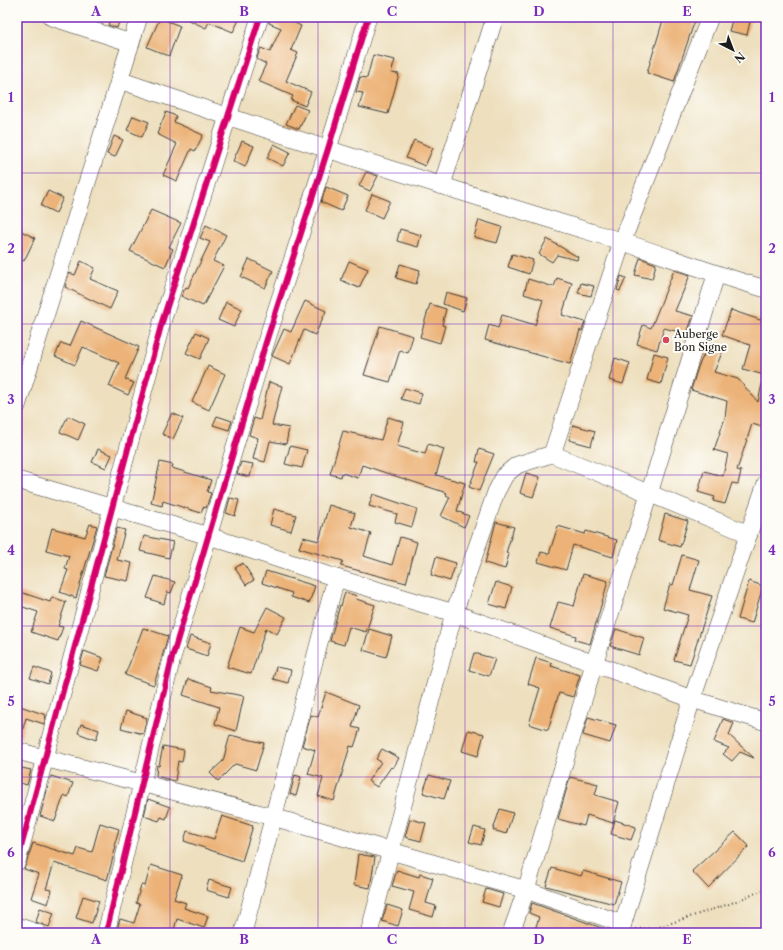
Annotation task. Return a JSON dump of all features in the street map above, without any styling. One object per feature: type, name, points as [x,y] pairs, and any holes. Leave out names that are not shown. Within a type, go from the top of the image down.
[{"type":"street","points":[[51,17],[131,43]]},
{"type":"street","points":[[17,406],[139,17]]},
{"type":"street","points":[[17,862],[162,322],[260,17]]},
{"type":"street","points":[[106,933],[140,783],[172,658],[266,342],[328,150],[368,17]]},
{"type":"street","points":[[442,185],[495,17]]},
{"type":"street","points":[[552,454],[622,242],[710,17]]},
{"type":"street","points":[[119,80],[328,150],[622,242],[716,275],[766,289]]},
{"type":"street","points":[[511,933],[526,890],[594,664],[649,494],[716,275]]},
{"type":"street","points":[[369,933],[454,613],[496,492],[505,475],[517,465],[552,454],[749,534]]},
{"type":"street","points":[[17,480],[209,536],[336,578],[454,613],[692,699],[766,722]]},
{"type":"street","points":[[17,751],[273,817],[526,890],[621,929],[692,699],[766,483]]},
{"type":"street","points":[[243,933],[336,578]]},
{"type":"street","points":[[17,926],[38,933]]},
{"type":"path","points":[[621,929],[656,928],[729,904],[766,889]]},
{"type":"building","points":[[111,17],[120,19],[117,28],[108,25]]},
{"type":"building","points":[[182,17],[232,17],[239,20],[233,32],[209,22],[206,28]]},
{"type":"building","points":[[270,17],[297,17],[295,23],[301,26],[291,50],[298,53],[286,81],[311,92],[305,106],[291,100],[293,96],[258,81],[266,64],[257,59],[261,48],[270,52],[281,28],[269,23]]},
{"type":"building","points":[[664,17],[696,17],[674,82],[647,73]]},
{"type":"building","points":[[733,17],[751,17],[747,35],[729,31]]},
{"type":"building","points":[[160,18],[180,26],[169,56],[147,47]]},
{"type":"building","points":[[373,55],[395,60],[391,73],[399,74],[388,114],[359,107],[363,93],[356,92],[360,77],[367,78]]},
{"type":"building","points":[[295,105],[308,110],[299,129],[286,124]]},
{"type":"building","points":[[166,112],[176,116],[174,122],[203,135],[195,151],[191,149],[177,181],[163,175],[177,144],[157,134]]},
{"type":"building","points":[[133,116],[149,122],[142,137],[127,130]]},
{"type":"building","points":[[114,136],[123,140],[115,157],[107,154]]},
{"type":"building","points":[[414,140],[433,148],[425,166],[406,158]]},
{"type":"building","points":[[242,141],[254,146],[245,167],[233,161]]},
{"type":"building","points":[[274,144],[290,152],[283,166],[267,158]]},
{"type":"building","points":[[366,172],[378,176],[370,191],[359,186]]},
{"type":"building","points":[[326,187],[348,196],[341,211],[321,202]]},
{"type":"building","points":[[48,191],[63,198],[56,213],[41,206]]},
{"type":"building","points":[[372,194],[390,201],[382,218],[365,210]]},
{"type":"building","points":[[151,210],[181,223],[169,247],[173,249],[165,267],[130,251]]},
{"type":"building","points":[[479,220],[502,227],[497,243],[474,237]]},
{"type":"building","points":[[206,225],[226,235],[213,261],[224,266],[203,306],[181,296],[186,287],[188,288],[210,242],[200,238]]},
{"type":"building","points":[[17,229],[35,238],[24,261],[17,258]]},
{"type":"building","points":[[400,229],[421,235],[418,247],[397,241]]},
{"type":"building","points":[[547,239],[578,257],[577,260],[557,255],[552,262],[539,254]]},
{"type":"building","points":[[512,254],[533,260],[529,274],[508,267]]},
{"type":"building","points":[[640,258],[656,264],[652,279],[635,275]]},
{"type":"building","points":[[249,259],[273,271],[265,288],[241,277]]},
{"type":"building","points":[[81,261],[95,268],[90,279],[118,291],[110,309],[65,287],[69,273],[75,275]]},
{"type":"building","points":[[349,261],[368,269],[359,288],[341,280]]},
{"type":"building","points":[[400,264],[420,270],[416,284],[396,278]]},
{"type":"building","points":[[674,270],[690,275],[675,311],[693,316],[687,334],[664,328],[657,350],[637,344],[643,325],[651,328]]},
{"type":"building","points":[[621,276],[626,278],[620,291],[617,290]]},
{"type":"building","points":[[557,278],[572,283],[562,315],[585,322],[582,331],[580,330],[570,364],[485,340],[489,325],[498,328],[502,315],[535,325],[543,300],[524,294],[528,279],[554,287]]},
{"type":"building","points":[[581,283],[594,286],[591,296],[578,293]]},
{"type":"building","points":[[446,292],[467,298],[463,311],[443,304]]},
{"type":"building","points":[[305,301],[326,311],[315,335],[304,330],[290,364],[272,356],[284,329],[291,332]]},
{"type":"building","points":[[226,302],[242,309],[234,327],[218,320]]},
{"type":"building","points":[[430,304],[446,309],[442,325],[445,326],[440,343],[420,337]]},
{"type":"building","points":[[731,310],[766,322],[766,369],[764,375],[743,369],[750,345],[722,335]]},
{"type":"building","points":[[81,321],[139,347],[125,379],[134,383],[128,395],[109,386],[119,363],[83,347],[75,365],[55,356],[61,343],[70,346]]},
{"type":"building","points":[[380,326],[413,336],[408,353],[400,350],[390,382],[364,375]]},
{"type":"building","points":[[196,332],[209,338],[200,359],[186,353]]},
{"type":"building","points":[[710,342],[724,348],[714,372],[738,379],[758,402],[762,384],[766,385],[766,428],[752,424],[737,470],[741,471],[738,484],[732,483],[725,504],[713,501],[715,497],[698,492],[704,471],[723,476],[728,454],[714,450],[725,418],[727,401],[691,390],[698,367]]},
{"type":"building","points":[[654,353],[668,357],[661,384],[647,380]]},
{"type":"building","points":[[615,358],[630,363],[623,384],[609,380]]},
{"type":"building","points":[[208,366],[225,374],[209,410],[192,402]]},
{"type":"building","points":[[269,382],[282,386],[272,425],[289,428],[286,444],[270,441],[265,462],[253,459],[258,438],[249,435],[254,418],[260,420]]},
{"type":"building","points":[[405,388],[422,393],[419,404],[401,399]]},
{"type":"building","points":[[172,413],[183,418],[173,439],[162,434]]},
{"type":"building","points":[[68,416],[85,424],[78,440],[60,432]]},
{"type":"building","points":[[217,416],[232,421],[229,430],[213,425]]},
{"type":"building","points":[[388,417],[404,422],[397,446],[425,454],[428,444],[444,449],[436,475],[465,483],[457,511],[469,516],[464,527],[441,516],[450,497],[446,495],[447,493],[362,465],[358,478],[342,473],[341,477],[330,474],[343,431],[381,440]]},
{"type":"building","points":[[573,425],[595,431],[591,446],[569,440]]},
{"type":"building","points":[[290,446],[307,450],[302,468],[285,464]]},
{"type":"building","points":[[98,449],[112,455],[106,468],[92,462]]},
{"type":"building","points":[[479,449],[494,454],[479,491],[469,487],[479,462],[476,462]]},
{"type":"building","points":[[160,462],[173,465],[172,468],[211,480],[207,492],[211,493],[206,508],[203,507],[201,513],[163,501],[162,506],[151,503]]},
{"type":"building","points":[[241,462],[253,464],[250,477],[237,474]]},
{"type":"building","points":[[526,473],[540,477],[533,497],[520,493]]},
{"type":"building","points":[[373,494],[417,509],[412,527],[395,522],[397,514],[369,506]]},
{"type":"building","points":[[230,498],[239,500],[235,516],[226,513]]},
{"type":"building","points":[[329,505],[355,513],[351,527],[371,533],[364,556],[392,565],[400,537],[417,542],[406,583],[341,566],[343,561],[299,548],[303,537],[319,541]]},
{"type":"building","points":[[274,509],[296,515],[291,531],[270,525]]},
{"type":"building","points":[[665,514],[688,521],[680,547],[658,540]]},
{"type":"building","points":[[496,522],[514,527],[506,553],[509,554],[505,569],[485,563]]},
{"type":"building","points":[[90,524],[97,526],[76,598],[60,592],[68,570],[65,569],[69,556],[46,550],[52,528],[85,537]]},
{"type":"building","points":[[558,526],[585,534],[586,531],[617,540],[613,557],[573,545],[566,570],[538,562],[541,552],[549,554]]},
{"type":"building","points":[[117,528],[125,530],[117,560],[132,563],[128,581],[104,576]]},
{"type":"building","points":[[144,536],[173,542],[169,558],[140,551]]},
{"type":"building","points":[[682,555],[699,560],[690,590],[712,596],[690,664],[674,660],[688,615],[663,608],[670,584],[673,585]]},
{"type":"building","points":[[436,557],[456,563],[450,581],[431,575]]},
{"type":"building","points":[[243,563],[254,580],[246,585],[235,568]]},
{"type":"building","points":[[266,571],[315,586],[309,603],[291,597],[292,593],[262,583]]},
{"type":"building","points":[[583,574],[608,581],[590,644],[575,640],[576,636],[550,628],[558,602],[574,606]]},
{"type":"building","points":[[155,576],[175,582],[171,593],[167,592],[164,604],[147,598]]},
{"type":"building","points":[[749,581],[763,586],[752,623],[738,619]]},
{"type":"building","points":[[496,582],[512,587],[506,609],[489,604]]},
{"type":"building","points":[[17,591],[50,602],[52,597],[66,602],[58,626],[63,627],[58,641],[31,632],[38,612],[17,605]]},
{"type":"building","points":[[345,592],[357,596],[356,599],[375,605],[366,632],[349,627],[344,645],[330,641]]},
{"type":"building","points":[[267,607],[286,617],[277,634],[266,628],[251,674],[227,667],[240,627],[254,632]]},
{"type":"building","points":[[143,628],[168,636],[154,685],[125,675]]},
{"type":"building","points":[[369,629],[392,636],[386,657],[363,650]]},
{"type":"building","points":[[616,629],[644,638],[639,655],[610,646]]},
{"type":"building","points":[[190,636],[211,643],[207,656],[186,649]]},
{"type":"building","points":[[84,651],[103,658],[98,671],[80,665]]},
{"type":"building","points":[[474,653],[495,659],[489,676],[469,670]]},
{"type":"building","points":[[536,658],[552,663],[551,666],[580,675],[573,697],[559,693],[548,730],[529,724],[540,688],[528,684]]},
{"type":"building","points":[[34,667],[51,673],[48,684],[30,678]]},
{"type":"building","points":[[276,667],[291,670],[288,683],[273,679]]},
{"type":"building","points":[[188,679],[212,687],[211,690],[244,696],[236,731],[215,724],[219,707],[183,695]]},
{"type":"building","points":[[326,692],[359,705],[352,727],[360,729],[354,747],[350,746],[334,801],[318,796],[323,778],[308,774],[315,750],[302,746],[311,715],[318,717]]},
{"type":"building","points":[[17,705],[46,715],[44,724],[26,718],[20,739],[17,739]]},
{"type":"building","points":[[126,711],[147,718],[143,734],[121,728]]},
{"type":"building","points":[[588,717],[616,725],[610,743],[583,735]]},
{"type":"building","points":[[723,719],[734,723],[729,735],[754,758],[740,752],[732,761],[723,754],[729,748],[714,742]]},
{"type":"building","points":[[81,724],[99,730],[96,740],[78,733]]},
{"type":"building","points":[[468,730],[484,734],[478,756],[462,751]]},
{"type":"building","points":[[230,735],[264,743],[256,770],[235,764],[218,781],[210,773],[223,761]]},
{"type":"building","points":[[163,746],[184,750],[182,762],[178,761],[175,781],[156,776],[157,765],[159,766]]},
{"type":"building","points":[[382,749],[399,758],[393,768],[391,767],[377,787],[368,781],[381,762],[376,759]]},
{"type":"building","points":[[17,767],[31,770],[27,785],[17,782]]},
{"type":"building","points":[[295,775],[301,777],[296,796],[290,794]]},
{"type":"building","points":[[429,775],[450,781],[444,799],[423,793]]},
{"type":"building","points":[[51,776],[73,783],[68,797],[64,795],[55,821],[40,816]]},
{"type":"building","points":[[570,777],[598,784],[595,795],[619,802],[613,823],[587,815],[584,826],[558,819]]},
{"type":"building","points":[[148,799],[170,807],[166,819],[161,817],[159,821],[144,816]]},
{"type":"building","points":[[500,809],[513,813],[506,834],[493,830]]},
{"type":"building","points":[[222,816],[253,826],[242,861],[184,841],[187,831],[214,839]]},
{"type":"building","points":[[410,819],[426,823],[421,841],[405,837]]},
{"type":"building","points":[[615,820],[636,827],[631,840],[611,834]]},
{"type":"building","points":[[100,823],[119,829],[107,880],[54,863],[46,889],[52,890],[48,904],[31,898],[39,874],[24,869],[33,843],[75,856],[78,848],[92,852]]},
{"type":"building","points":[[474,827],[485,830],[481,845],[469,842]]},
{"type":"building","points":[[735,832],[749,846],[708,888],[692,871]]},
{"type":"building","points":[[358,854],[375,857],[370,888],[354,885]]},
{"type":"building","points":[[151,865],[182,875],[174,899],[186,903],[184,908],[208,916],[204,928],[177,919],[173,933],[116,933],[120,919],[134,923],[140,904],[136,903],[141,885],[145,886]]},
{"type":"building","points":[[552,868],[581,876],[583,871],[621,882],[614,904],[546,886]]},
{"type":"building","points":[[397,870],[419,877],[420,874],[433,878],[426,903],[436,906],[433,917],[409,910],[414,892],[392,886]]},
{"type":"building","points":[[209,880],[232,887],[229,897],[206,890]]},
{"type":"building","points":[[486,889],[503,894],[499,907],[482,902]]},
{"type":"building","points":[[83,896],[99,901],[92,923],[76,918]]},
{"type":"building","points":[[532,903],[610,931],[610,933],[534,933],[539,917],[529,913]]},
{"type":"building","points":[[387,905],[403,910],[398,926],[382,921]]},
{"type":"building","points":[[40,908],[54,913],[49,927],[36,922]]},
{"type":"cycle path","points":[[17,862],[162,322],[260,17]]},
{"type":"cycle path","points":[[106,933],[172,658],[266,342],[328,149],[368,17]]},
{"type":"place","name":"Auberge Bon Signe","points":[[666,340]]}]
